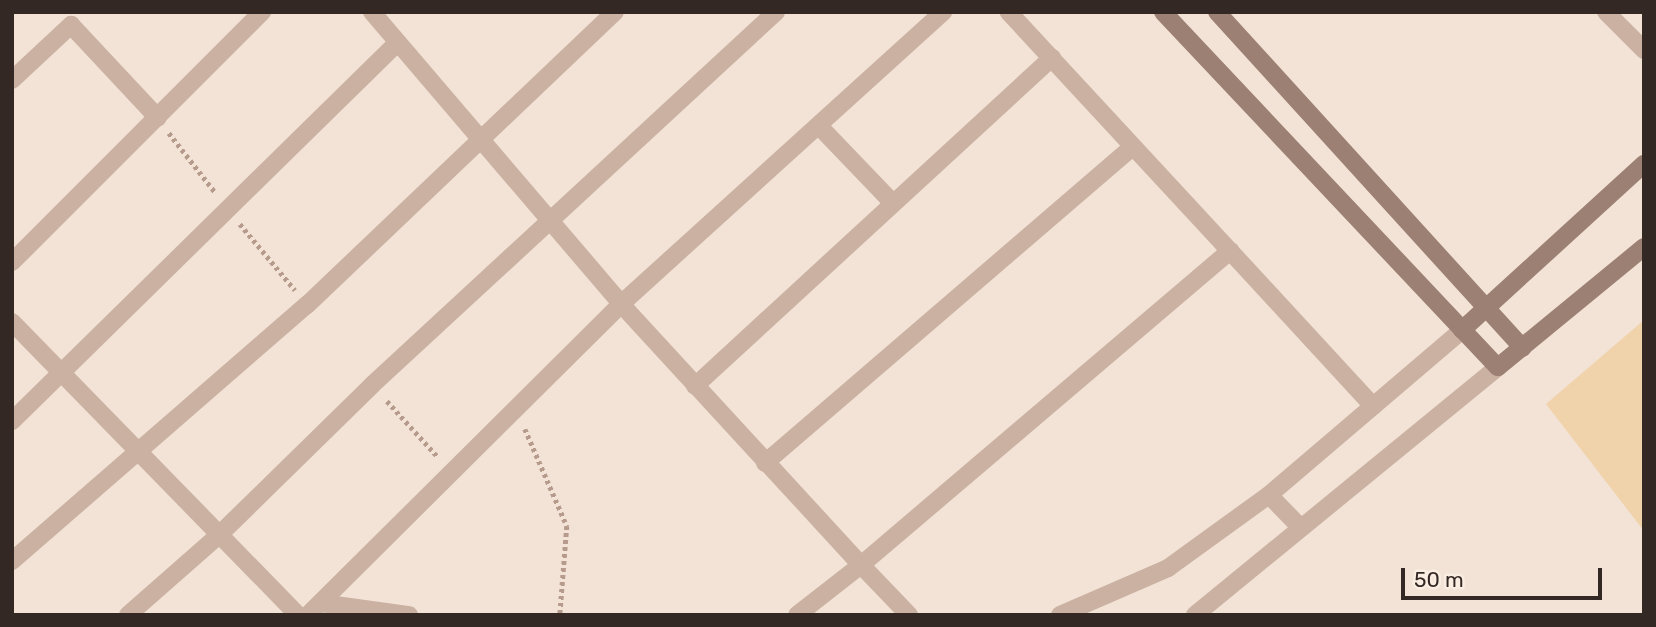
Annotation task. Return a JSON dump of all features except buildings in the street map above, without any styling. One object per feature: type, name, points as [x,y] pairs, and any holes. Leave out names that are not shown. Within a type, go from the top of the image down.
[{"type":"street","points":[[12,262],[262,12]]},
{"type":"street","points":[[372,12],[621,304],[765,463],[909,615]]},
{"type":"street","points":[[12,561],[307,305],[482,142],[615,12]]},
{"type":"street","points":[[128,615],[218,536],[372,384],[776,12]]},
{"type":"street","points":[[315,609],[454,474],[621,304],[943,12]]},
{"type":"street","points":[[1009,12],[1373,406]]},
{"type":"street","points":[[1163,12],[1498,368]]},
{"type":"street","points":[[1217,12],[1523,348]]},
{"type":"street","points":[[1606,12],[1644,50]]},
{"type":"street","points":[[12,80],[65,18],[158,118]]},
{"type":"street","points":[[12,421],[63,375],[397,43]]},
{"type":"street","points":[[695,386],[892,202],[1052,58]]},
{"type":"street","points":[[819,126],[892,202]]},
{"type":"street","points":[[765,463],[1132,147]]},
{"type":"street","points":[[1060,615],[1148,580],[1269,495],[1462,330],[1644,164]]},
{"type":"street","points":[[1195,615],[1644,247]]},
{"type":"street","points":[[797,615],[861,565],[1230,251]]},
{"type":"street","points":[[12,322],[298,615]]},
{"type":"street","points":[[1269,495],[1300,527]]},
{"type":"street","points":[[315,609],[409,615]]},
{"type":"path","points":[[158,118],[307,305]]},
{"type":"path","points":[[372,384],[454,474]]},
{"type":"path","points":[[516,409],[567,526],[560,615]]},
{"type":"sand","points":[[1644,320],[1644,531],[1546,404]]}]
